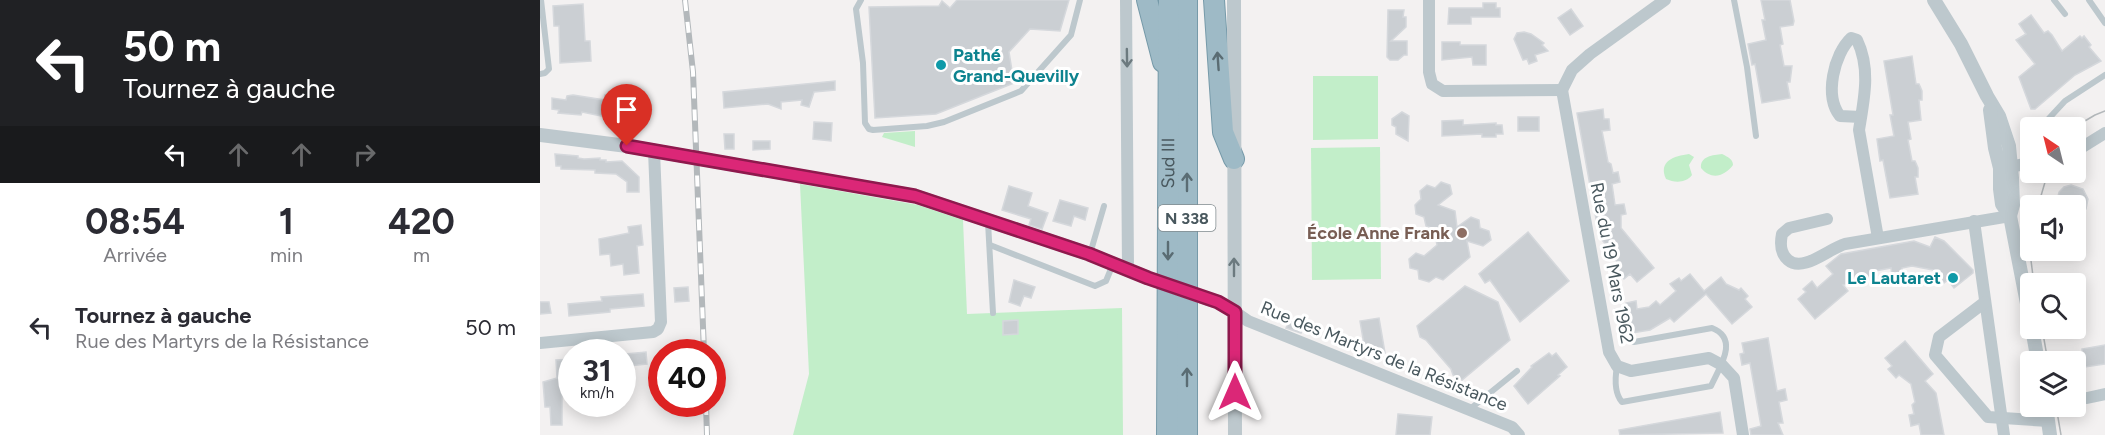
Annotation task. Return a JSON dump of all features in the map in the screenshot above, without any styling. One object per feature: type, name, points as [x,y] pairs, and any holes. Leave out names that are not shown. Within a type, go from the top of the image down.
[{"type":"highway","points":[[1147,0],[1169,88]]},
{"type":"highway","name":"Sud III","points":[[1167,435],[1169,0]]},
{"type":"highway","name":"Sud III","points":[[1187,0],[1187,435]]},
{"type":"highway","points":[[1214,0],[1223,132],[1234,159]]},
{"type":"street","points":[[1126,0],[1128,269]]},
{"type":"street","points":[[1234,0],[1235,435]]},
{"type":"street","points":[[1430,0],[1429,72],[1432,84],[1443,91],[1562,90],[1572,70],[1584,59],[1665,0]]},
{"type":"street","points":[[1934,0],[1999,116],[2009,146],[2000,189],[2002,204],[2010,216],[2021,273]]},
{"type":"street","points":[[1861,117],[1840,116],[1836,111],[1833,97],[1834,66],[1842,46],[1851,38],[1857,39],[1864,55],[1866,86],[1861,117],[1858,130],[1878,238]]},
{"type":"street","name":"Rue du 19 Mars 1962","points":[[1562,90],[1609,352],[1617,366],[1631,371],[1709,358],[1722,364]]},
{"type":"street","points":[[2086,145],[2105,133]]},
{"type":"street","name":"Rue des Martyrs de la Résistance","points":[[540,135],[654,151],[915,196],[1089,254],[1148,278],[1218,302],[1248,321],[1512,427],[1519,435]]},
{"type":"street","points":[[540,343],[653,332],[658,328],[661,322],[654,151]]},
{"type":"street","points":[[2005,168],[2020,166]]},
{"type":"street","points":[[1827,219],[1789,228],[1782,234],[1780,245],[1784,257],[1792,264],[1803,265],[1834,248],[1878,238],[2010,216]]},
{"type":"street","points":[[1974,221],[2004,435]]},
{"type":"street","points":[[1985,302],[1939,337],[1935,355],[1988,417],[2001,420],[2021,417]]},
{"type":"street","points":[[1722,364],[1734,378],[1743,435]]},
{"type":"street","points":[[2087,398],[2105,394]]},
{"type":"street","points":[[2048,417],[2050,435]]},
{"type":"lane","points":[[540,74],[549,69],[541,0]]},
{"type":"lane","points":[[861,0],[856,9],[863,63],[865,123],[869,129],[873,130],[927,126],[944,122],[1022,91],[1071,35],[1080,0]]},
{"type":"lane","points":[[1734,0],[1747,67],[1756,136]]},
{"type":"lane","points":[[2054,0],[2065,14]]},
{"type":"lane","points":[[2089,0],[2105,23]]},
{"type":"lane","points":[[2051,117],[2065,102],[2105,75]]},
{"type":"lane","points":[[1089,254],[1104,206]]},
{"type":"lane","points":[[988,221],[993,313]]},
{"type":"lane","points":[[990,245],[1095,286],[1106,281],[1113,263]]},
{"type":"lane","points":[[1617,366],[1615,376],[1617,397],[1622,402],[1711,387],[1727,351],[1725,337],[1719,330],[1712,328],[1634,342]]},
{"type":"lane","points":[[1469,410],[1517,371]]},
{"type":"green space","points":[[1313,76],[1378,76],[1378,139],[1313,140]]},
{"type":"green space","points":[[915,131],[915,147],[882,137],[884,133]]},
{"type":"green space","points":[[1380,147],[1381,279],[1312,280],[1311,148]]},
{"type":"green space","points":[[1689,154],[1694,157],[1689,165],[1692,175],[1680,182],[1666,179],[1664,168],[1669,160]]},
{"type":"green space","points":[[1722,154],[1730,158],[1733,163],[1726,172],[1717,176],[1701,168],[1705,159]]},
{"type":"green space","points":[[800,184],[918,205],[963,220],[967,314],[1122,308],[1123,435],[793,435],[809,374]]},
{"type":"building","name":"Pathé Grand-Quevilly","points":[[957,0],[1069,0],[1060,31],[1030,29],[1009,52],[1014,83],[936,114],[875,118],[869,7],[939,6],[942,1],[950,8]]},
{"type":"building","points":[[1761,0],[1790,0],[1794,21],[1793,25],[1780,27],[1783,44],[1780,45],[1784,66],[1792,66],[1790,82],[1787,82],[1790,98],[1762,103],[1755,64],[1752,65],[1748,44],[1766,40]]},
{"type":"building","points":[[1483,3],[1496,3],[1496,8],[1500,8],[1500,17],[1471,17],[1471,24],[1448,24],[1449,8],[1483,8]]},
{"type":"building","points":[[583,4],[585,41],[590,41],[591,61],[560,63],[559,26],[554,26],[553,6]]},
{"type":"building","points":[[1571,9],[1583,26],[1570,35],[1558,18]]},
{"type":"building","points":[[1388,10],[1404,10],[1403,17],[1406,17],[1406,27],[1391,41],[1407,41],[1407,55],[1398,60],[1390,60],[1387,57]]},
{"type":"building","points":[[2031,15],[2044,33],[2048,31],[2052,35],[2062,51],[2080,36],[2082,38],[2084,36],[2091,45],[2089,47],[2101,61],[2075,75],[2035,109],[2031,109],[2019,77],[2035,64],[2016,40],[2026,34],[2019,24]]},
{"type":"building","points":[[1524,32],[1544,43],[1542,45],[1548,51],[1535,55],[1537,61],[1529,64],[1527,59],[1523,60],[1514,39],[1517,33]]},
{"type":"building","points":[[1442,42],[1486,45],[1486,65],[1473,65],[1472,57],[1442,60]]},
{"type":"building","points":[[1912,56],[1916,84],[1919,84],[1922,91],[1922,100],[1919,100],[1921,120],[1908,122],[1911,139],[1908,140],[1912,161],[1915,161],[1918,168],[1918,177],[1915,177],[1918,194],[1890,198],[1883,160],[1880,161],[1877,139],[1894,136],[1884,61]]},
{"type":"building","points":[[835,81],[835,90],[814,92],[809,107],[801,105],[802,100],[781,102],[781,109],[768,104],[724,108],[723,92]]},
{"type":"building","points":[[605,95],[645,98],[644,113],[623,112],[623,114],[616,114],[616,119],[582,112],[581,115],[558,113],[559,110],[552,109],[552,98],[566,100],[567,96],[605,100]]},
{"type":"building","points":[[1603,109],[1604,119],[1609,119],[1610,130],[1602,131],[1608,162],[1611,164],[1613,173],[1618,172],[1620,182],[1612,184],[1615,205],[1624,204],[1626,214],[1621,215],[1621,228],[1654,268],[1637,282],[1630,274],[1624,279],[1617,270],[1621,267],[1615,259],[1616,256],[1602,240],[1605,238],[1598,230],[1577,113]]},
{"type":"building","points":[[1402,112],[1409,116],[1408,141],[1396,134],[1396,127],[1392,125],[1392,119]]},
{"type":"building","points":[[1518,117],[1539,117],[1539,131],[1518,131]]},
{"type":"building","points":[[1463,120],[1463,125],[1496,123],[1496,125],[1502,125],[1503,134],[1496,134],[1496,137],[1482,137],[1482,134],[1442,136],[1442,121]]},
{"type":"building","points":[[814,122],[832,123],[831,141],[813,139]]},
{"type":"building","points":[[724,134],[734,134],[734,149],[725,149]]},
{"type":"building","points":[[753,141],[770,141],[770,149],[753,150]]},
{"type":"building","points":[[555,154],[578,156],[584,159],[600,158],[606,162],[622,161],[639,177],[639,192],[627,192],[627,182],[616,174],[595,173],[595,170],[561,169],[561,166],[556,166]]},
{"type":"building","name":"École Anne Frank","points":[[1441,182],[1450,185],[1452,194],[1438,205],[1455,211],[1457,227],[1471,217],[1479,220],[1480,228],[1489,231],[1491,240],[1483,246],[1467,241],[1470,257],[1443,280],[1436,277],[1429,282],[1419,279],[1418,270],[1410,268],[1409,259],[1416,253],[1424,256],[1437,245],[1434,229],[1426,226],[1424,217],[1416,214],[1415,205],[1421,199],[1420,191],[1427,185],[1435,188]]},
{"type":"building","points":[[2071,185],[2083,189],[2086,195],[2058,195],[2064,187]]},
{"type":"building","points":[[1009,186],[1032,193],[1028,206],[1048,213],[1042,229],[1029,225],[1031,219],[1002,210]]},
{"type":"building","points":[[1060,200],[1088,208],[1085,220],[1074,216],[1071,226],[1053,221]]},
{"type":"building","points":[[641,225],[643,245],[637,246],[639,273],[624,275],[623,264],[611,266],[610,254],[600,255],[599,239],[629,233],[628,227]]},
{"type":"building","points":[[1528,232],[1569,281],[1520,322],[1490,280],[1485,283],[1479,274]]},
{"type":"building","name":"Le Lautaret","points":[[1935,237],[1944,241],[1973,270],[1973,273],[1954,288],[1948,280],[1944,283],[1933,270],[1912,266],[1902,268],[1903,274],[1892,276],[1891,268],[1870,272],[1872,280],[1843,285],[1848,291],[1815,319],[1798,299],[1806,292],[1803,289],[1812,281],[1817,288],[1833,274],[1826,266],[1841,254],[1914,241],[1930,247]]},
{"type":"building","points":[[1690,274],[1704,291],[1721,277],[1726,284],[1739,290],[1741,288],[1748,296],[1745,299],[1752,307],[1732,324],[1706,294],[1674,322],[1670,318],[1650,330],[1620,335],[1615,309],[1626,308],[1626,303],[1636,301],[1637,309],[1649,307],[1656,301],[1660,305],[1676,291],[1670,284],[1679,278],[1681,281]]},
{"type":"building","points":[[1014,280],[1035,287],[1031,298],[1024,296],[1020,306],[1009,302]]},
{"type":"building","points":[[1465,286],[1498,302],[1510,340],[1462,380],[1453,375],[1451,369],[1426,340],[1420,337],[1417,326]]},
{"type":"building","points":[[688,287],[689,301],[675,302],[674,288]]},
{"type":"building","points":[[643,294],[644,306],[569,316],[568,304],[602,301],[601,297]]},
{"type":"building","points":[[540,302],[549,302],[551,313],[540,314]]},
{"type":"building","points":[[1379,318],[1385,353],[1366,356],[1360,321]]},
{"type":"building","points":[[1018,320],[1018,334],[1003,335],[1003,321]]},
{"type":"building","points":[[1290,320],[1304,325],[1301,333],[1286,328]]},
{"type":"building","points":[[1768,338],[1777,391],[1785,389],[1787,400],[1779,402],[1783,423],[1778,423],[1783,435],[1751,435],[1750,429],[1761,426],[1750,363],[1742,365],[1740,354],[1744,353],[1742,343]]},
{"type":"building","points":[[1905,341],[1933,374],[1925,381],[1936,393],[1944,435],[1921,435],[1919,424],[1911,426],[1909,415],[1914,414],[1912,405],[1915,402],[1911,384],[1899,375],[1896,378],[1888,369],[1892,366],[1885,358]]},
{"type":"building","points":[[2105,345],[2105,364],[2086,367],[2086,351],[2082,349]]},
{"type":"building","points":[[646,352],[647,364],[636,365],[636,353]]},
{"type":"building","points":[[1549,353],[1552,356],[1556,353],[1567,367],[1528,404],[1514,386],[1531,366]]},
{"type":"building","points":[[556,360],[558,360],[558,417],[562,417],[562,425],[551,425],[550,407],[545,407],[543,382],[557,378]]},
{"type":"building","points":[[1720,412],[1723,433],[1620,435],[1619,430]]},
{"type":"building","points":[[1398,414],[1432,417],[1430,435],[1396,435]]},
{"type":"tram line","points":[[2086,120],[2105,111]]},
{"type":"tram line","points":[[2041,195],[2045,183]]},
{"type":"tram line","points":[[2031,261],[2033,273]]},
{"type":"tram line","points":[[2044,339],[2046,351]]},
{"type":"tram line","points":[[2058,417],[2061,435]]},
{"type":"railway","points":[[685,0],[693,72],[703,339]]},
{"type":"railway","points":[[706,417],[707,435]]},
{"type":"place","name":"Pathé Grand-Quevilly","points":[[941,65]]},
{"type":"place","name":"École Anne Frank","points":[[1462,233]]},
{"type":"place","name":"Le Lautaret","points":[[1953,278]]},
{"type":"route","points":[[627,146],[915,196],[1089,254],[1148,278],[1218,302],[1235,312],[1235,392]]}]
